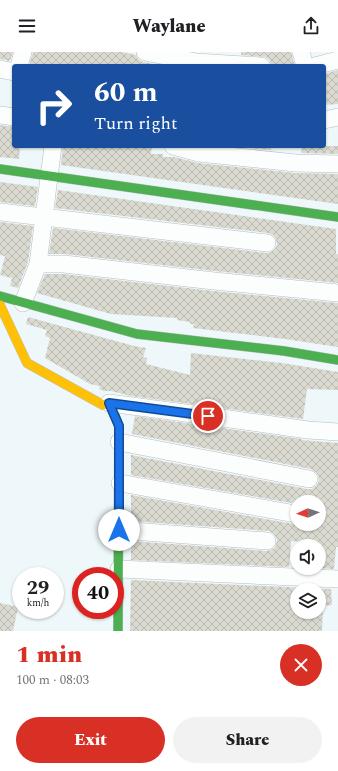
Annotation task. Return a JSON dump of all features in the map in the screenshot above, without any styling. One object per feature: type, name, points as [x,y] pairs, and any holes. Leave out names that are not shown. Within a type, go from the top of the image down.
[{"type":"street","points":[[19,64],[22,52]]},
{"type":"street","points":[[301,52],[304,64]]},
{"type":"street","points":[[150,56],[196,62],[228,64]]},
{"type":"street","points":[[323,64],[338,60]]},
{"type":"street","points":[[0,69],[12,72]]},
{"type":"street","points":[[0,115],[12,117]]},
{"type":"street","points":[[326,120],[338,118]]},
{"type":"street","points":[[22,303],[38,264],[52,148]]},
{"type":"street","points":[[180,148],[199,153],[296,163],[338,164]]},
{"type":"street","points":[[0,169],[338,216]]},
{"type":"street","points":[[0,212],[267,243]]},
{"type":"street","points":[[38,264],[64,264],[338,293]]},
{"type":"street","points":[[0,296],[136,334],[284,351],[338,360]]},
{"type":"street","points":[[0,305],[27,363],[103,405],[109,403],[308,430],[338,432]]},
{"type":"street","points":[[109,403],[119,426],[119,567]]},
{"type":"street","points":[[119,442],[309,479]]},
{"type":"street","points":[[120,483],[290,513]]},
{"type":"street","points":[[119,530],[267,541]]},
{"type":"street","points":[[124,569],[338,579]]},
{"type":"street","points":[[118,619],[118,631]]},
{"type":"building","points":[[0,52],[13,52],[10,61],[0,59]]},
{"type":"building","points":[[33,52],[122,52],[136,55],[138,59],[143,62],[154,64],[30,64]]},
{"type":"building","points":[[241,52],[291,52],[294,64],[271,64],[266,57],[241,55]]},
{"type":"building","points":[[338,70],[338,104],[326,105],[326,73]]},
{"type":"building","points":[[0,125],[12,127],[12,148],[20,148],[19,159],[0,157]]},
{"type":"building","points":[[326,146],[338,146],[338,154],[301,153],[302,148],[326,148]]},
{"type":"building","points":[[63,148],[152,148],[151,154],[163,154],[163,157],[174,157],[198,163],[295,173],[338,174],[338,204],[61,165]]},
{"type":"building","points":[[250,148],[271,148],[271,150]]},
{"type":"building","points":[[0,182],[38,187],[35,206],[0,202]]},
{"type":"building","points":[[58,190],[336,229],[338,283],[65,254],[49,254],[53,228],[266,253],[271,252],[277,245],[276,239],[273,235],[268,233],[55,208]]},
{"type":"building","points":[[0,222],[33,226],[28,262],[18,288],[10,286],[12,278],[0,275],[5,256],[0,255]]},
{"type":"building","points":[[45,274],[63,274],[338,303],[338,347],[193,328],[194,324],[177,320],[177,318],[111,314],[37,293]]},
{"type":"building","points":[[28,317],[146,348],[143,357],[147,358],[146,364],[190,375],[191,353],[282,363],[338,372],[338,390],[307,389],[303,419],[104,391],[99,389],[100,386],[90,384],[45,358],[50,338],[45,336],[47,330],[26,324]]},
{"type":"building","points":[[135,416],[302,439],[301,440],[338,443],[338,547],[336,547],[334,569],[326,569],[326,539],[290,539],[289,567],[131,560],[131,541],[266,551],[275,547],[277,541],[273,533],[268,531],[131,521],[131,495],[290,523],[290,531],[326,531],[326,495],[290,495],[290,503],[131,475],[131,455],[307,489],[312,489],[319,481],[316,472],[311,469],[132,434]]},
{"type":"building","points":[[131,580],[290,587],[290,619],[322,619],[322,631],[130,631]]},
{"type":"building","points":[[326,589],[331,589],[332,605],[326,606]]},
{"type":"building","points":[[0,603],[12,606],[12,619],[16,619],[13,631],[0,631]]},
{"type":"traffic: fast","points":[[0,169],[338,217]]},
{"type":"traffic: fast","points":[[0,296],[137,334],[284,351],[338,360]]},
{"type":"traffic: fast","points":[[115,416],[119,426],[118,631]]},
{"type":"traffic: slow","points":[[0,305],[27,363],[103,405],[109,403],[115,416]]},
{"type":"route","points":[[119,530],[119,426],[109,403],[208,416]]}]
